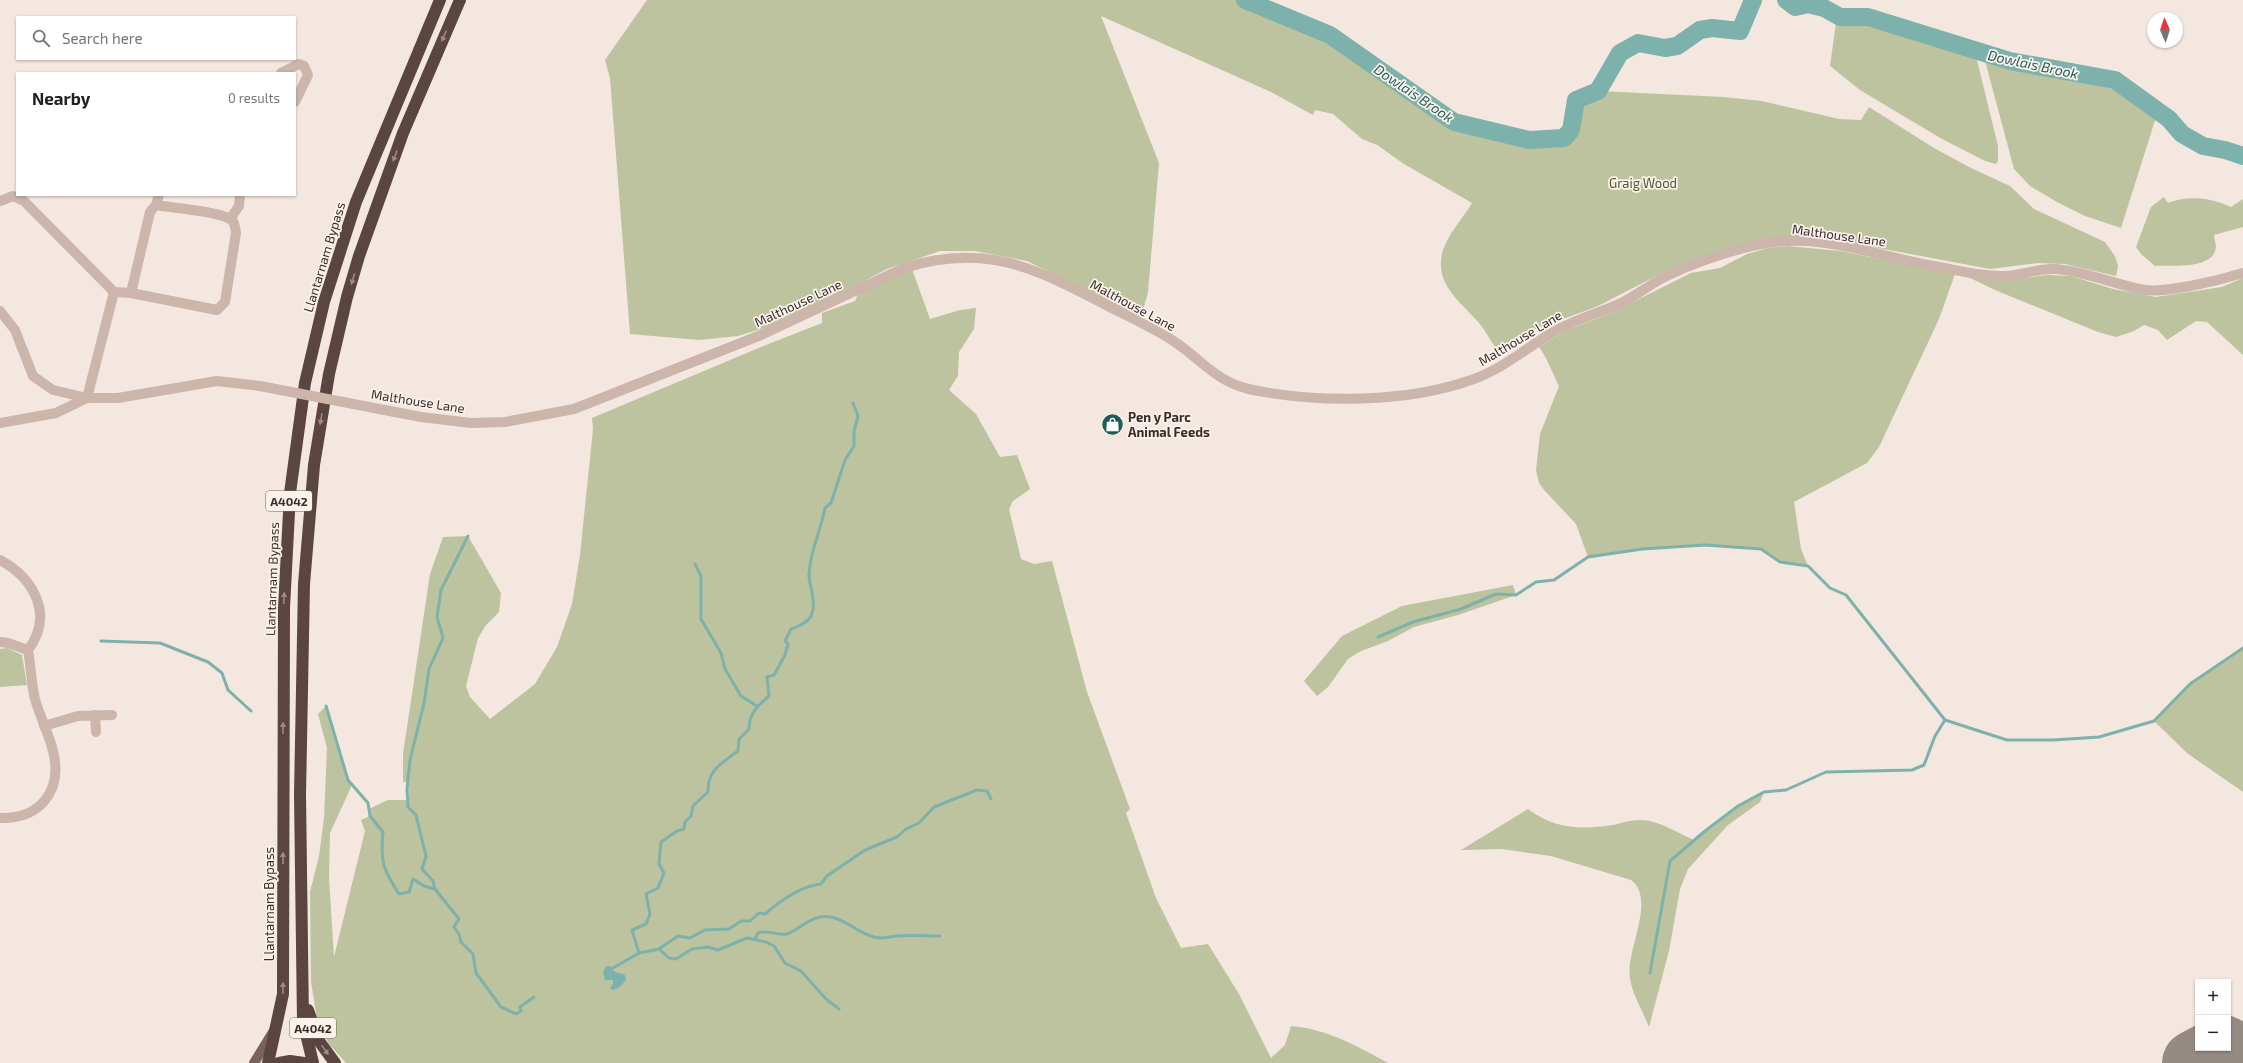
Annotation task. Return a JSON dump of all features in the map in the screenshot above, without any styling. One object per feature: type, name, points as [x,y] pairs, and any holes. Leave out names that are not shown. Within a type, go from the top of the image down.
[{"type":"highway","name":"Llantarnam Bypass","points":[[268,1063],[283,994],[284,608],[290,493],[305,383],[324,302],[356,202],[440,0]]},
{"type":"highway","name":"A4042","points":[[313,1063],[302,1021],[301,988],[301,657],[303,589],[308,528],[320,422],[347,297],[375,208],[403,133],[460,0]]},
{"type":"highway","name":"A4042","points":[[301,988],[312,1026],[326,1052],[335,1063]]},
{"type":"highway","points":[[279,1063],[290,1061],[304,1063]]},
{"type":"main road","points":[[254,1063],[276,1026]]},
{"type":"street","points":[[283,72],[299,64],[304,66],[307,71],[308,75],[296,100]]},
{"type":"street","points":[[0,201],[12,196],[24,201],[114,292],[131,293],[214,310],[221,307],[225,302],[236,233],[233,222],[230,218],[156,205]]},
{"type":"street","points":[[131,293],[150,212],[156,205],[159,196]]},
{"type":"street","points":[[230,218],[239,206],[240,196]]},
{"type":"street","name":"Malthouse Lane","points":[[0,423],[56,413],[87,398],[118,398],[217,381],[260,386],[421,417],[471,423],[505,422],[574,409],[761,335],[904,268],[919,263],[958,257],[980,257],[1027,266],[1152,328],[1176,343],[1223,381],[1256,391],[1327,398],[1412,394],[1472,380],[1498,368],[1573,321],[1623,302],[1659,280],[1683,269],[1744,248],[1770,243],[1801,241],[1849,247],[1915,262],[1990,275],[2006,276],[2053,269],[2147,290],[2165,291],[2243,273]]},
{"type":"street","points":[[0,311],[15,330],[33,376],[53,390],[87,398],[114,292]]},
{"type":"street","points":[[0,560],[26,581],[37,600],[40,611],[40,631],[37,639],[28,650],[34,697],[53,752],[55,769],[51,792],[38,808],[22,816],[0,818]]},
{"type":"street","points":[[0,642],[8,643],[28,650]]},
{"type":"street","points":[[96,715],[96,732]]},
{"type":"street","points":[[44,726],[78,716],[112,715]]},
{"type":"green space","name":"Graig Wood","points":[[647,0],[1245,0],[1330,35],[1454,122],[1529,140],[1564,138],[1571,130],[1576,100],[1598,91],[1724,97],[1762,101],[1839,119],[1861,120],[1869,107],[1934,148],[1971,168],[2010,186],[2034,209],[2105,242],[2115,256],[2118,266],[2116,276],[2065,264],[2038,263],[1990,269],[1857,244],[1822,239],[1779,237],[1754,241],[1664,272],[1596,307],[1527,332],[1497,350],[1482,326],[1450,291],[1442,273],[1441,262],[1443,250],[1452,232],[1472,203],[1404,164],[1377,145],[1362,139],[1333,114],[1315,110],[1313,115],[1271,92],[1101,16],[1159,163],[1148,292],[1141,317],[1027,261],[975,251],[940,251],[887,269],[823,303],[774,325],[738,336],[699,340],[630,334],[610,78],[605,60]]},
{"type":"green space","points":[[1837,16],[1868,17],[1975,52],[1998,146],[1998,161],[1996,164],[1985,161],[1942,139],[1860,90],[1830,66]]},
{"type":"green space","points":[[1983,53],[2010,61],[2115,80],[2158,111],[2121,228],[2085,216],[2057,202],[2030,186],[2014,169]]},
{"type":"green space","points":[[2164,197],[2168,203],[2192,198],[2215,201],[2231,207],[2243,199],[2243,227],[2214,235],[2216,247],[2208,260],[2191,265],[2155,266],[2141,254],[2136,247],[2151,207]]},
{"type":"green space","points":[[1788,246],[1840,251],[1955,274],[1939,319],[1879,447],[1867,463],[1794,502],[1801,549],[1808,566],[1780,562],[1761,549],[1705,545],[1642,549],[1588,557],[1576,524],[1539,483],[1536,470],[1540,434],[1559,386],[1539,347],[1567,330],[1611,313],[1691,273],[1720,268],[1747,254],[1768,248]]},
{"type":"green space","points":[[912,269],[930,319],[960,310],[976,308],[974,329],[959,352],[958,376],[949,390],[976,414],[1000,457],[1017,455],[1030,489],[1013,501],[1009,509],[1021,559],[1034,564],[1052,561],[1087,692],[1130,809],[1126,813],[1156,898],[1181,948],[1208,944],[1239,994],[1271,1058],[1285,1045],[1291,1026],[1317,1031],[1341,1039],[1388,1063],[346,1063],[329,1044],[317,1019],[311,982],[310,892],[319,856],[324,818],[327,748],[318,714],[326,706],[348,780],[352,785],[330,833],[329,879],[334,957],[365,831],[361,820],[370,816],[369,809],[388,800],[408,800],[409,781],[403,782],[403,754],[430,574],[443,537],[468,536],[501,593],[499,612],[486,625],[478,638],[466,686],[470,697],[490,719],[535,684],[557,647],[572,604],[580,555],[593,429],[592,418],[822,323],[822,313],[855,301],[858,294]],"holes":[[[613,968],[622,982],[619,988],[613,984],[612,980],[605,980],[605,976]]]},
{"type":"green space","points":[[2047,275],[2071,276],[2113,289],[2156,297],[2222,287],[2243,278],[2243,355],[2207,322],[2196,321],[2167,340],[2158,330],[2144,325],[2134,331],[2116,337],[2098,332],[1995,290],[1968,277],[2010,280]]},
{"type":"green space","points":[[1513,585],[1516,595],[1458,615],[1414,627],[1388,641],[1361,651],[1348,659],[1328,687],[1317,696],[1304,681],[1342,636],[1402,606]]},
{"type":"green space","points":[[7,648],[22,655],[27,685],[0,687],[0,649]]},
{"type":"green space","points":[[2243,648],[2243,792],[2187,753],[2154,721],[2190,684]]},
{"type":"green space","points":[[1764,792],[1760,802],[1728,825],[1688,869],[1680,889],[1669,951],[1649,1027],[1635,996],[1630,978],[1632,954],[1641,913],[1641,900],[1638,889],[1631,880],[1551,856],[1502,849],[1461,850],[1528,809],[1548,821],[1569,826],[1602,827],[1633,820],[1654,822],[1694,840],[1738,806]]},
{"type":"green space","points":[[2243,1020],[2243,1048],[2215,1063],[2162,1063],[2195,1046],[2195,1051],[2231,1051],[2231,1026]]},
{"type":"water","points":[[607,966],[610,966],[616,972],[625,975],[626,980],[619,988],[613,990],[610,988],[613,984],[612,980],[605,980],[603,971]]},
{"type":"waterway","name":"Dowlais Brook","points":[[1245,0],[1330,35],[1454,122],[1529,140],[1564,138],[1571,130],[1576,100],[1598,91],[1620,53],[1638,43],[1665,48],[1677,46],[1700,30],[1712,28],[1740,31],[1753,0]]},
{"type":"waterway","name":"Dowlais Brook","points":[[1786,0],[1795,7],[1808,4],[1824,8],[1840,17],[1868,17],[2010,61],[2115,80],[2169,119],[2182,134],[2203,146],[2225,150],[2243,156]]},
{"type":"waterway","points":[[639,953],[632,930],[646,924],[650,914],[646,894],[658,888],[664,873],[659,864],[661,842],[677,831],[684,829],[685,822],[691,816],[693,806],[708,792],[708,784],[713,773],[721,763],[738,751],[739,739],[749,729],[752,715],[757,707],[769,696],[767,677],[774,675],[785,655],[788,644],[785,641],[791,629],[808,620],[813,611],[813,596],[809,576],[811,559],[825,508],[831,503],[845,460],[854,446],[854,431],[858,416],[853,403]]},
{"type":"waterway","points":[[435,889],[433,881],[422,869],[426,856],[416,815],[408,807],[407,789],[410,760],[424,703],[429,669],[443,638],[437,617],[441,590],[468,536]]},
{"type":"waterway","points":[[1378,637],[1413,622],[1461,609],[1496,594],[1516,595],[1536,582],[1554,580],[1588,557],[1642,549],[1705,545],[1761,549],[1780,562],[1808,566],[1830,588],[1846,595],[1945,720]]},
{"type":"waterway","points":[[695,564],[701,576],[701,619],[721,653],[725,669],[741,696],[757,706]]},
{"type":"waterway","points":[[101,641],[160,643],[208,662],[222,673],[228,690],[251,711]]},
{"type":"waterway","points":[[1650,973],[1670,861],[1705,831],[1738,806],[1764,792],[1786,790],[1826,772],[1912,770],[1924,765],[1935,736],[1945,720],[2007,740],[2053,740],[2099,737],[2154,721],[2190,684],[2243,648]]},
{"type":"waterway","points":[[326,706],[348,780],[368,803],[370,816],[383,832],[382,851],[384,865],[389,878],[399,894],[409,892],[413,879],[424,886],[435,889],[459,919],[454,927],[459,934],[461,942],[473,954],[476,973],[501,1007],[516,1014],[521,1011],[520,1007],[534,997]]},
{"type":"waterway","points":[[613,968],[639,953],[659,949],[678,936],[690,938],[705,930],[729,929],[741,921],[750,921],[759,913],[765,914],[784,899],[798,891],[813,885],[821,884],[827,876],[865,850],[897,837],[906,829],[919,823],[934,807],[977,790],[987,791],[991,799]]},
{"type":"waterway","points":[[755,939],[758,933],[762,932],[787,934],[807,922],[820,917],[837,919],[874,937],[940,936]]},
{"type":"waterway","points":[[659,949],[669,958],[676,959],[692,949],[708,947],[718,950],[747,938],[766,942],[774,946],[785,963],[801,971],[826,999],[839,1009]]},
{"type":"runway","points":[[2195,1063],[2217,1051]]},
{"type":"place","name":"Pen y Parc Animal Feeds","points":[[1112,424]]}]
